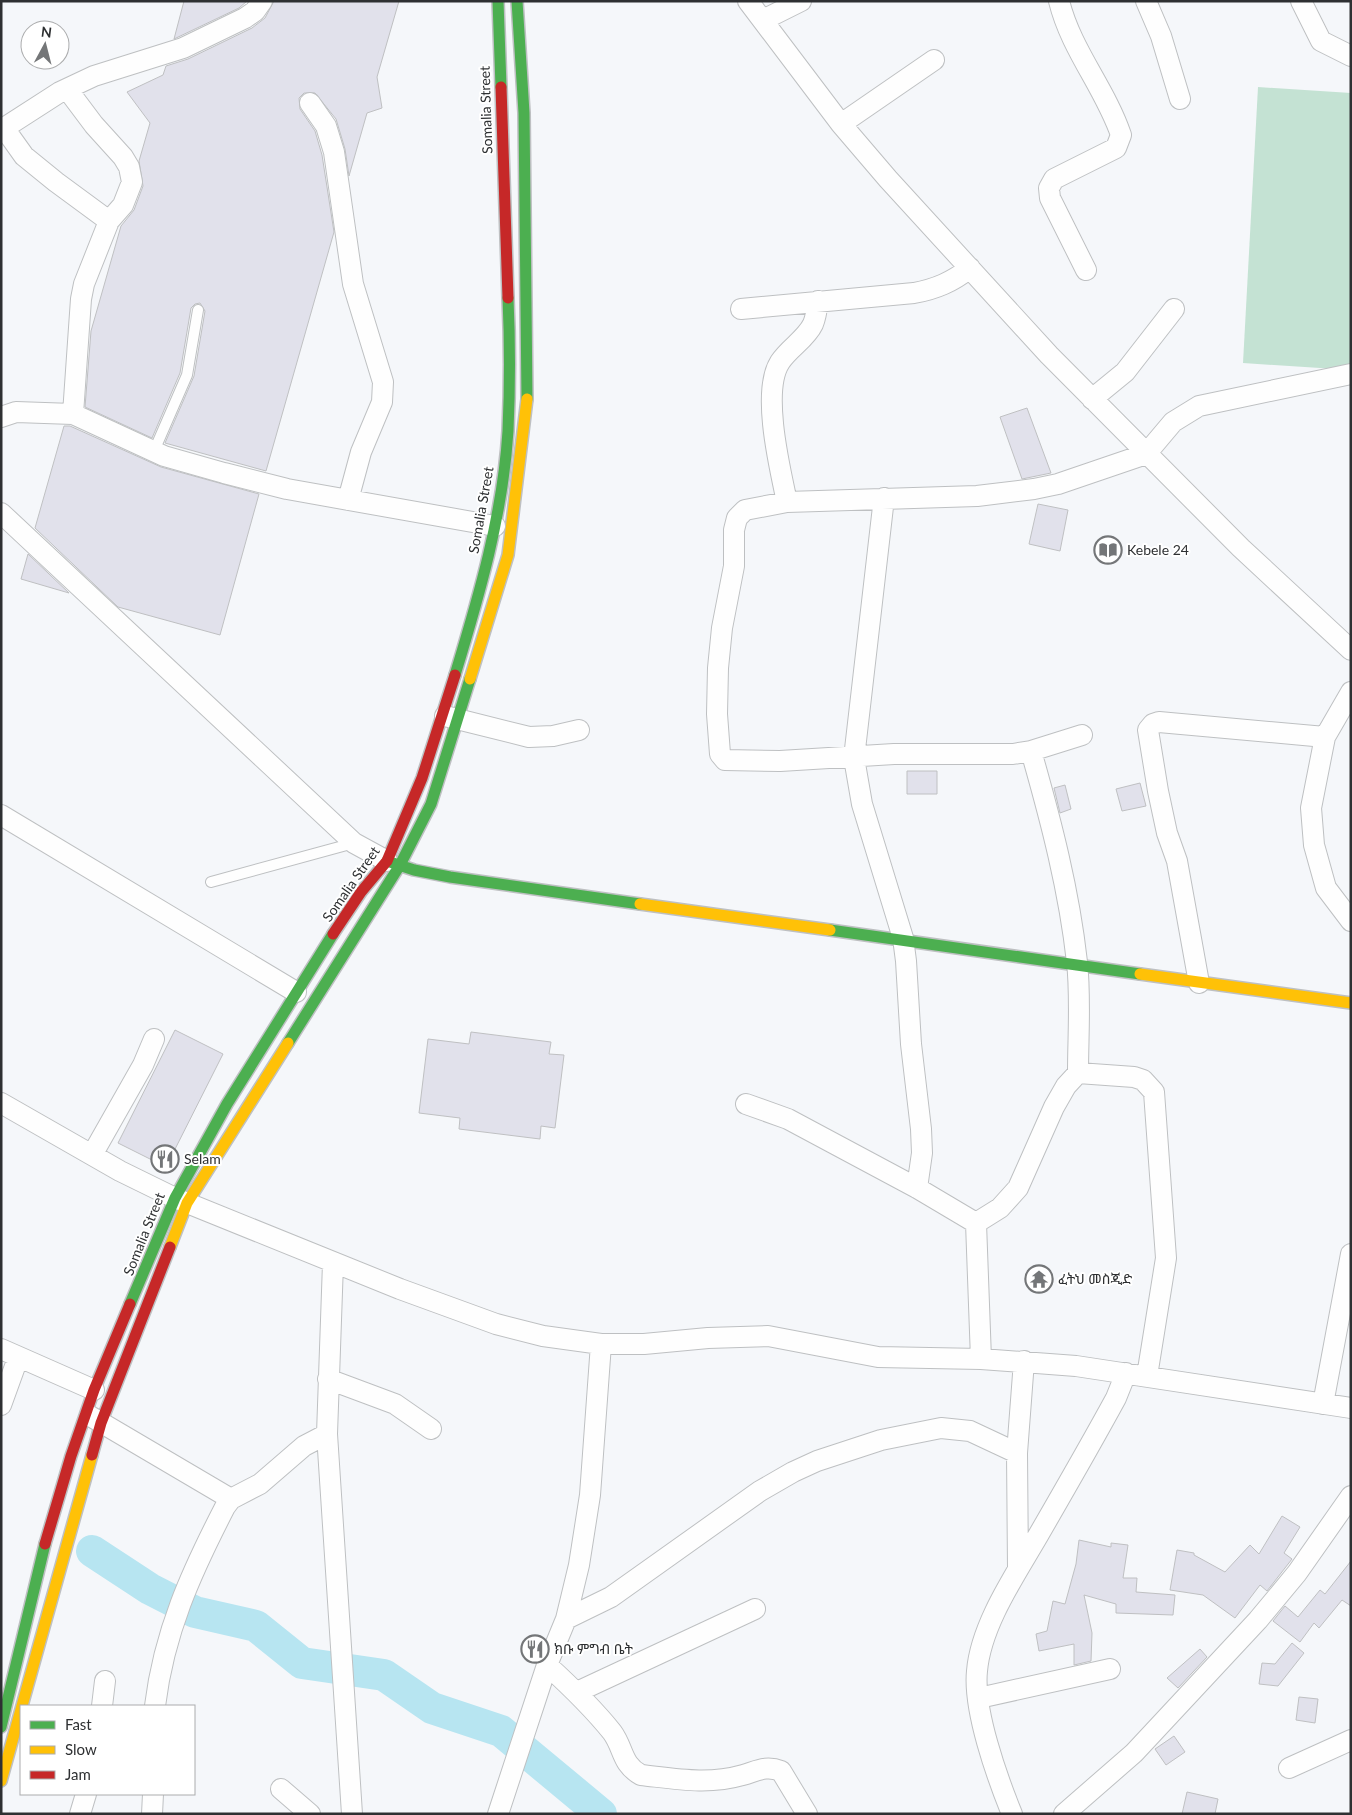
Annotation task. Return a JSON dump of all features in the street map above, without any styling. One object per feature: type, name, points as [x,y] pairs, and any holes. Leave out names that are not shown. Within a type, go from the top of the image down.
[{"type":"main road","name":"Somalia Street","points":[[1,1727],[39,1564],[94,1418],[94,1390],[227,1104],[296,992],[361,892],[393,863],[422,778],[451,717],[495,526],[508,432],[510,351],[498,1]]},
{"type":"main road","points":[[20,1705],[94,1418],[181,1200],[431,804],[451,717],[508,555],[527,412],[524,113],[517,1]]},
{"type":"main road","points":[[393,863],[450,877],[903,938],[1351,1003]]},
{"type":"main road","points":[[1,1781],[20,1707]]},
{"type":"street","points":[[109,220],[56,182],[24,156],[3,129],[67,89],[94,76],[183,48],[245,18],[255,11],[262,1]]},
{"type":"street","points":[[748,1],[842,124],[888,180],[1092,399],[1146,454],[1282,588],[1351,650]]},
{"type":"street","points":[[764,20],[801,1]]},
{"type":"street","points":[[1058,1],[1078,52],[1099,87],[1121,135],[1116,148],[1054,179],[1049,188],[1050,198],[1086,270]]},
{"type":"street","points":[[1146,1],[1161,36],[1180,98]]},
{"type":"street","points":[[1300,1],[1321,41],[1351,56]]},
{"type":"street","points":[[842,124],[934,60]]},
{"type":"street","points":[[67,89],[100,132],[123,157],[132,174],[129,194],[123,205],[109,220],[90,266],[81,299],[73,414]]},
{"type":"street","points":[[310,103],[326,126],[334,152],[353,284],[383,382],[382,402],[361,452],[348,500]]},
{"type":"street","points":[[740,308],[931,290],[953,281],[970,268]]},
{"type":"street","points":[[787,502],[773,439],[773,406],[776,374],[780,362],[814,322],[818,301]]},
{"type":"street","points":[[1092,399],[1125,372],[1174,309]]},
{"type":"street","points":[[1082,735],[1032,751],[983,755],[894,754],[854,758],[728,761],[721,757],[717,714],[718,668],[722,628],[734,566],[735,524],[745,510],[787,502],[976,496],[1034,489],[1075,478],[1146,454],[1173,422],[1199,406],[1351,374]]},
{"type":"street","points":[[1,417],[16,412],[73,414],[154,451],[194,465],[287,489],[495,526]]},
{"type":"street","points":[[884,498],[854,758],[862,804],[903,938],[911,1044],[921,1129],[922,1153],[917,1188]]},
{"type":"street","points":[[1,513],[354,844],[393,863]]},
{"type":"street","points":[[1351,692],[1325,737],[1314,787],[1311,825],[1326,888],[1351,922]]},
{"type":"street","points":[[451,717],[540,738],[580,730]]},
{"type":"street","points":[[1199,982],[1177,861],[1167,833],[1158,792],[1148,730],[1153,724],[1159,722],[1325,737]]},
{"type":"street","points":[[976,1223],[1000,1208],[1018,1188],[1054,1107],[1066,1086],[1078,1073],[1078,964],[1065,878],[1032,751]]},
{"type":"street","points":[[1,815],[296,992]]},
{"type":"street","points":[[92,1155],[142,1065],[154,1039]]},
{"type":"street","points":[[1078,1073],[1134,1076],[1143,1080],[1154,1092],[1166,1258],[1147,1376]]},
{"type":"street","points":[[1,1103],[92,1155],[181,1200],[333,1262],[496,1324],[544,1336],[601,1344],[644,1344],[761,1336],[831,1347],[862,1356],[1024,1361],[1147,1376],[1351,1408]]},
{"type":"street","points":[[746,1104],[788,1119],[917,1188],[976,1223]]},
{"type":"street","points":[[976,1223],[981,1359]]},
{"type":"street","points":[[1323,1404],[1351,1254]]},
{"type":"street","points":[[333,1262],[327,1434],[352,1814]]},
{"type":"street","points":[[498,1814],[547,1665],[566,1619],[590,1495],[601,1344]]},
{"type":"street","points":[[1,1405],[10,1354],[94,1390]]},
{"type":"street","points":[[1018,1571],[1017,1453],[1024,1361]]},
{"type":"street","points":[[1012,1814],[998,1780],[979,1698],[976,1672],[981,1647],[1018,1571],[1116,1398],[1126,1373]]},
{"type":"street","points":[[328,1379],[395,1404],[431,1429]]},
{"type":"street","points":[[94,1418],[231,1499]]},
{"type":"street","points":[[566,1619],[611,1597],[672,1556],[720,1518],[787,1475],[817,1461],[881,1440],[941,1428],[970,1431],[1017,1453]]},
{"type":"street","points":[[155,1705],[158,1683],[177,1609],[218,1520],[231,1499],[260,1484],[304,1446],[327,1434]]},
{"type":"street","points":[[1064,1814],[1140,1746],[1258,1620],[1297,1573],[1351,1496]]},
{"type":"street","points":[[577,1692],[754,1609]]},
{"type":"street","points":[[547,1665],[577,1692],[613,1734],[628,1766],[634,1771],[641,1775],[702,1782],[720,1781],[762,1768],[775,1769],[781,1771],[807,1814]]},
{"type":"street","points":[[979,1698],[1110,1669]]},
{"type":"street","points":[[102,1705],[105,1681]]},
{"type":"street","points":[[1289,1768],[1351,1740]]},
{"type":"street","points":[[281,1789],[310,1814]]},
{"type":"street","points":[[80,1814],[86,1795]]},
{"type":"street","points":[[152,1814],[153,1795]]},
{"type":"lane","points":[[154,451],[187,375],[198,310]]},
{"type":"lane","points":[[211,882],[354,844]]},
{"type":"green space","points":[[1258,87],[1351,93],[1351,370],[1243,363]]},
{"type":"building","points":[[184,1],[247,1],[239,8],[174,39]]},
{"type":"building","points":[[274,1],[399,1],[377,77],[382,108],[367,113],[349,176],[345,149],[336,119],[315,93],[304,93],[299,98],[300,109],[315,131],[322,155],[334,232],[266,471],[165,443],[194,376],[205,311],[200,303],[195,304],[191,308],[180,373],[152,438],[85,407],[91,331],[121,226],[134,210],[143,186],[139,161],[150,123],[127,92],[163,75],[166,66],[188,59],[252,28],[265,18]]},
{"type":"building","points":[[1027,408],[1051,473],[1022,479],[1000,417]]},
{"type":"building","points":[[64,426],[70,426],[161,467],[259,494],[220,635],[118,607],[35,528]]},
{"type":"building","points":[[1038,504],[1068,510],[1060,551],[1029,544]]},
{"type":"building","points":[[28,554],[69,593],[21,579]]},
{"type":"building","points":[[907,771],[937,771],[937,794],[907,794]]},
{"type":"building","points":[[1140,783],[1146,806],[1122,811],[1116,789]]},
{"type":"building","points":[[1065,785],[1071,809],[1060,813],[1054,788]]},
{"type":"building","points":[[175,1030],[223,1054],[166,1167],[118,1143]]},
{"type":"building","points":[[471,1032],[551,1042],[549,1054],[564,1055],[555,1128],[541,1126],[540,1139],[459,1129],[460,1118],[419,1113],[428,1039],[469,1044]]},
{"type":"building","points":[[1282,1516],[1300,1527],[1284,1553],[1292,1559],[1267,1591],[1260,1585],[1235,1618],[1203,1595],[1170,1590],[1177,1550],[1194,1553],[1194,1555],[1225,1572],[1250,1545],[1259,1554]]},
{"type":"building","points":[[1079,1540],[1111,1547],[1111,1543],[1128,1545],[1123,1578],[1137,1578],[1136,1592],[1175,1595],[1173,1615],[1116,1613],[1116,1604],[1084,1595],[1092,1633],[1091,1661],[1074,1665],[1074,1644],[1039,1651],[1036,1634],[1047,1631],[1053,1601],[1065,1604],[1076,1564]]},
{"type":"building","points":[[1351,1561],[1351,1606],[1342,1600],[1319,1628],[1314,1623],[1300,1642],[1273,1621],[1285,1606],[1298,1617],[1320,1590],[1325,1594]]},
{"type":"building","points":[[1292,1643],[1304,1653],[1278,1686],[1259,1684],[1262,1663],[1275,1664]]},
{"type":"building","points":[[1200,1649],[1207,1657],[1178,1688],[1167,1678]]},
{"type":"building","points":[[1299,1697],[1318,1699],[1315,1723],[1296,1720]]},
{"type":"building","points":[[1174,1736],[1185,1752],[1166,1765],[1155,1749]]},
{"type":"building","points":[[1187,1792],[1218,1799],[1215,1814],[1182,1814]]},
{"type":"waterway","points":[[92,1551],[150,1589],[195,1612],[256,1626],[302,1663],[384,1675],[432,1708],[501,1731],[601,1814]]},
{"type":"traffic: fast","points":[[498,1],[501,87]]},
{"type":"traffic: fast","points":[[517,1],[524,113],[527,399]]},
{"type":"traffic: fast","points":[[455,675],[489,554],[501,493],[509,414],[508,298]]},
{"type":"traffic: fast","points":[[288,1043],[400,865],[431,804],[470,679]]},
{"type":"traffic: fast","points":[[387,861],[414,870],[450,877],[640,904]]},
{"type":"traffic: fast","points":[[830,930],[1140,974]]},
{"type":"traffic: fast","points":[[130,1304],[175,1198],[227,1104],[333,934]]},
{"type":"traffic: fast","points":[[1,1727],[45,1544]]},
{"type":"traffic: slow","points":[[470,679],[508,555],[527,399]]},
{"type":"traffic: slow","points":[[640,904],[830,930]]},
{"type":"traffic: slow","points":[[1140,974],[1351,1003]]},
{"type":"traffic: slow","points":[[170,1247],[187,1203],[288,1043]]},
{"type":"traffic: slow","points":[[22,1705],[92,1455]]},
{"type":"traffic: slow","points":[[1,1781],[20,1713]]},
{"type":"traffic: jam","points":[[501,87],[508,298]]},
{"type":"traffic: jam","points":[[333,934],[361,892],[387,861],[422,778],[455,675]]},
{"type":"traffic: jam","points":[[92,1455],[101,1423],[170,1247]]},
{"type":"traffic: jam","points":[[45,1544],[71,1456],[94,1390],[130,1304]]},
{"type":"place","name":"Kebele 24","points":[[1108,550]]},
{"type":"place","name":"Selam","points":[[165,1159]]},
{"type":"place","name":"ፈትህ መስጂድ","points":[[1039,1279]]},
{"type":"place","name":"ክቡ ምግብ ቤት","points":[[535,1649]]}]
